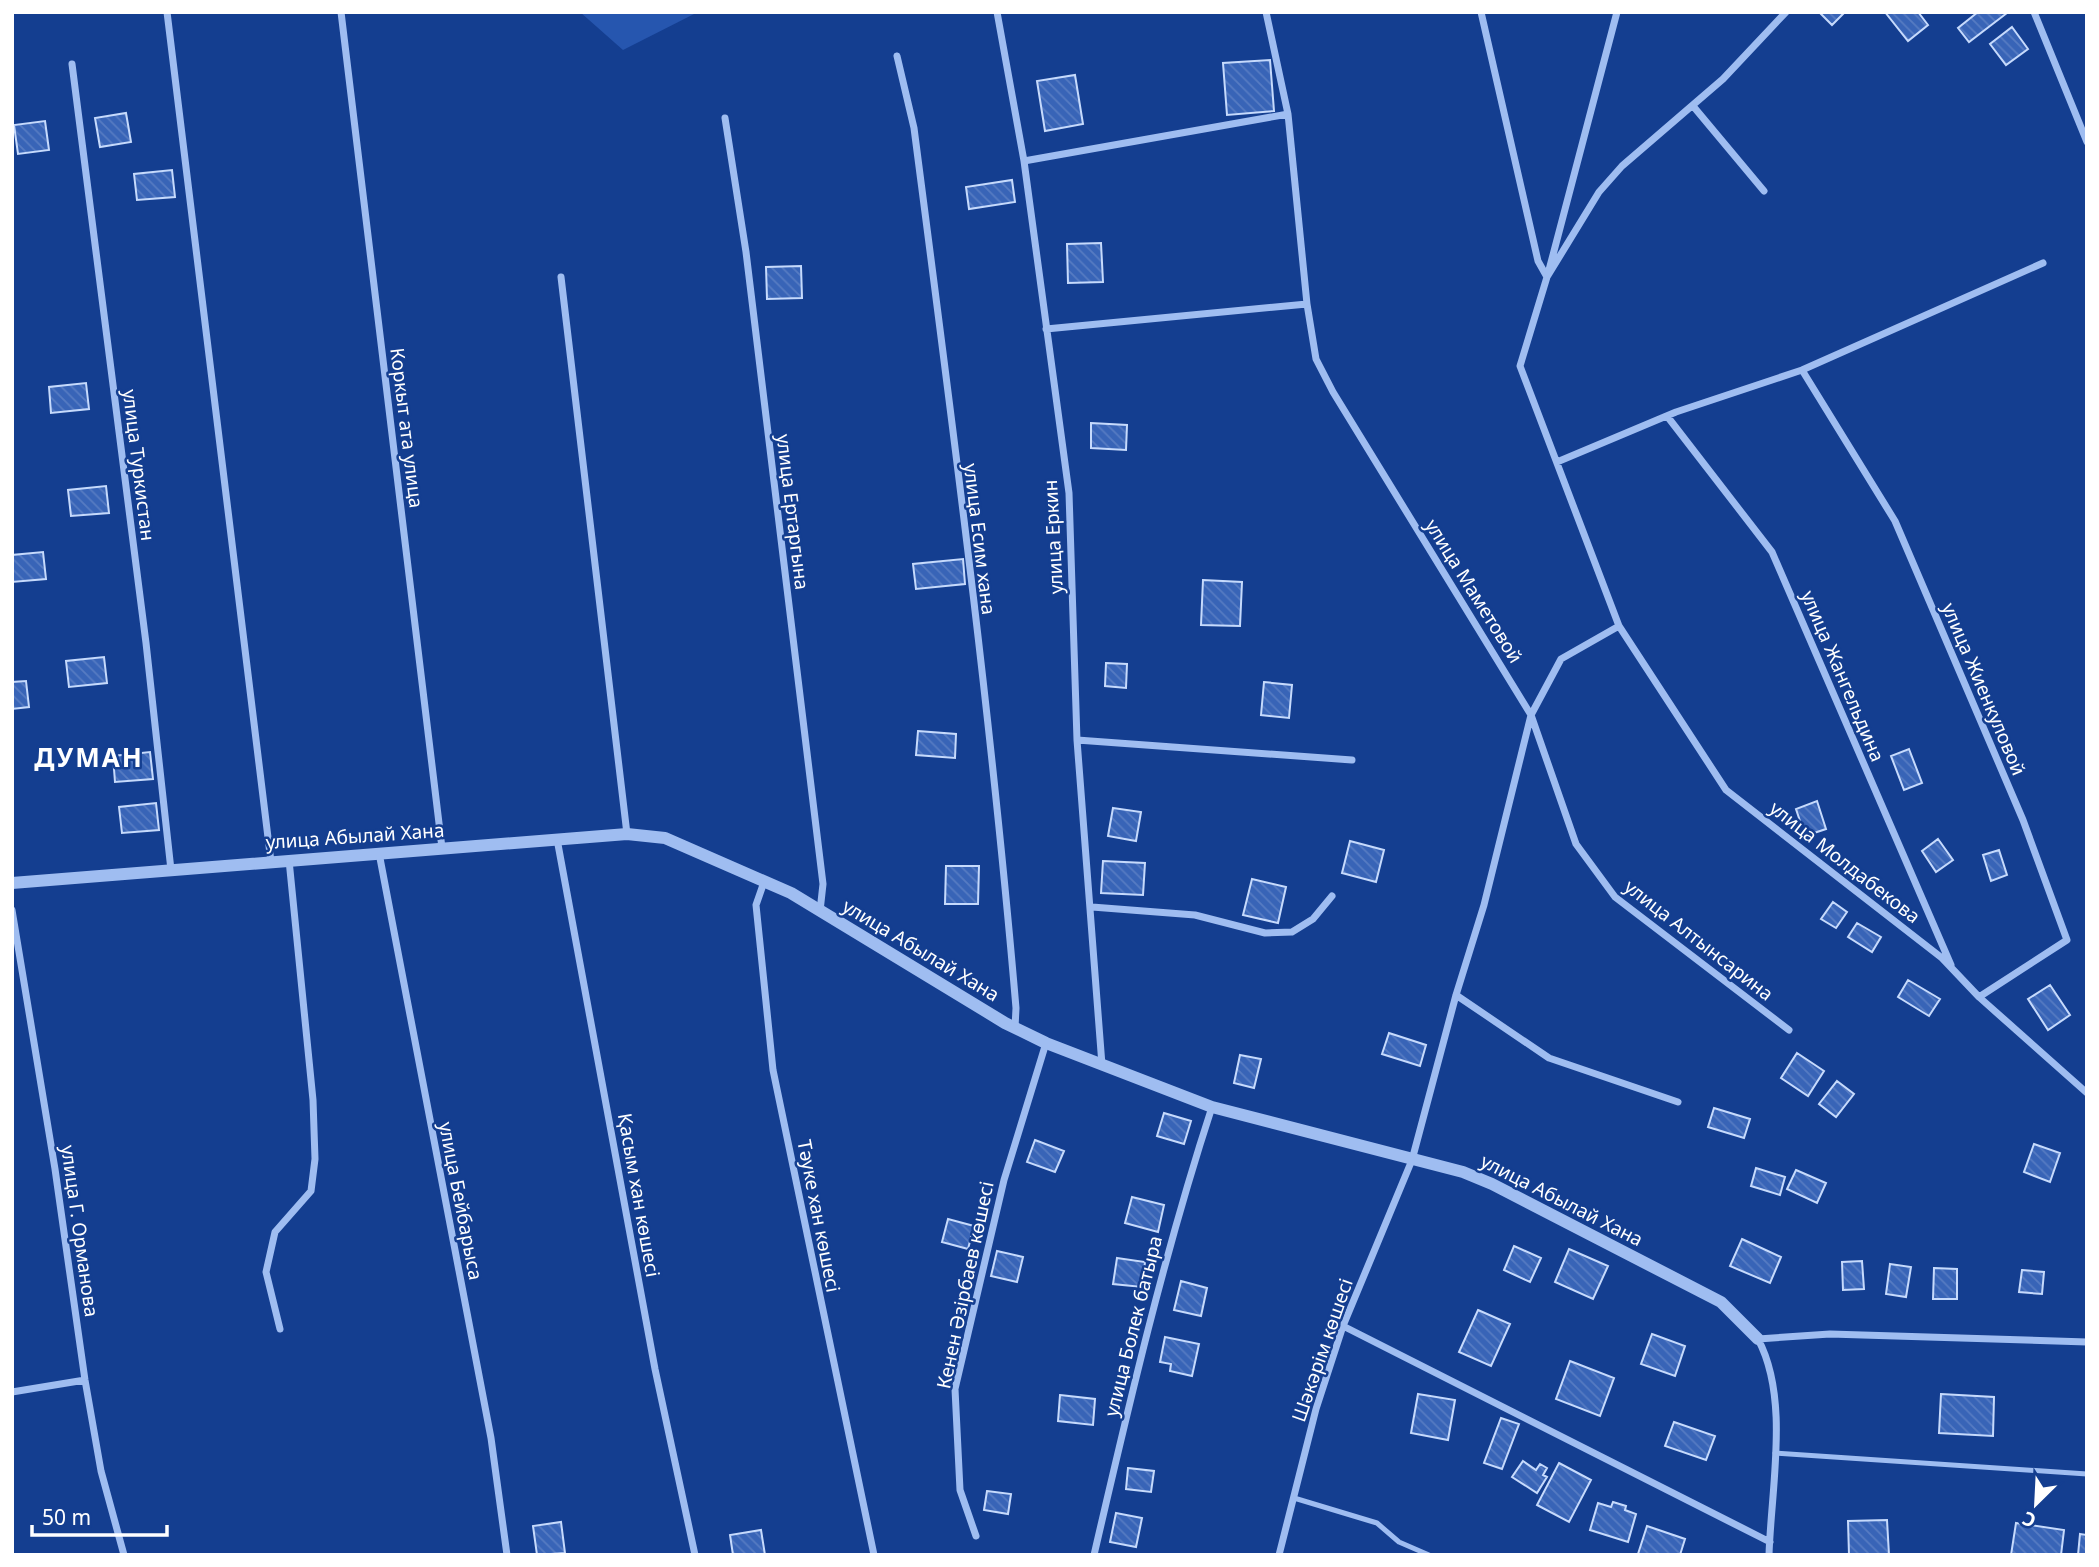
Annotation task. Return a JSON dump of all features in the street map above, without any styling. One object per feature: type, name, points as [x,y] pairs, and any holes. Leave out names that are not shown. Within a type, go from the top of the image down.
[{"type":"street","points":[[167,12],[271,862]]},
{"type":"street","name":"Коркыт ата улица","points":[[341,12],[442,848]]},
{"type":"street","name":"улица Еркин","points":[[997,12],[1024,160],[1069,493],[1077,740],[1102,1065]]},
{"type":"street","name":"улица Маметовой","points":[[1266,12],[1288,114],[1307,304],[1316,359],[1332,392],[1531,715]]},
{"type":"street","points":[[1481,12],[1538,261],[1547,277]]},
{"type":"street","points":[[1547,277],[1617,12]]},
{"type":"street","points":[[1547,277],[1599,192],[1622,166],[1723,79],[1786,12]]},
{"type":"street","points":[[2034,12],[2087,142]]},
{"type":"street","name":"улица Есим хана","points":[[897,56],[915,141],[980,662],[1004,863],[1016,1008],[1015,1028]]},
{"type":"street","name":"улица Туркистан","points":[[72,64],[145,630],[171,870]]},
{"type":"street","points":[[1693,106],[1764,191]]},
{"type":"street","points":[[1024,160],[1288,114]]},
{"type":"street","name":"улица Ертаргына","points":[[725,118],[746,252],[823,884],[820,911]]},
{"type":"street","points":[[1557,462],[1667,416],[1802,370],[2043,263]]},
{"type":"street","points":[[561,277],[627,834]]},
{"type":"street","name":"улица Молдабекова","points":[[1547,277],[1520,366],[1619,626],[1726,790],[1954,971],[1979,997],[2087,1093]]},
{"type":"street","points":[[1046,329],[1307,304]]},
{"type":"street","name":"улица Жиенкуловой","points":[[1802,370],[1895,520],[2023,820],[2067,940],[1979,997]]},
{"type":"street","name":"улица Жангельдина","points":[[1667,416],[1772,552],[1954,971]]},
{"type":"street","points":[[1412,1160],[1456,995],[1484,905],[1531,715],[1560,659],[1619,626]]},
{"type":"street","name":"улица Алтынсарина","points":[[1531,715],[1576,844],[1615,897],[1789,1030]]},
{"type":"street","points":[[1077,740],[1352,760]]},
{"type":"street","name":"улица Абылай Хана","points":[[12,883],[627,834],[665,838],[764,881],[820,911],[1015,1028],[1046,1043],[1212,1107],[1462,1172],[1492,1184],[1721,1303],[1758,1339]]},
{"type":"street","name":"Қасым хан көшесі","points":[[557,839],[655,1369],[695,1555]]},
{"type":"street","name":"улица Бейбарыса","points":[[379,853],[491,1438],[508,1555]]},
{"type":"street","points":[[281,1329],[266,1272],[275,1232],[310,1191],[314,1159],[313,1100],[289,860]]},
{"type":"street","name":"Тәуке хан көшесі","points":[[764,881],[756,905],[774,1070],[874,1555]]},
{"type":"street","points":[[1091,907],[1195,915],[1265,933],[1292,932],[1314,919],[1332,896]]},
{"type":"street","name":"улица Г. Орманова","points":[[12,911],[55,1169],[85,1380],[101,1471],[124,1555]]},
{"type":"street","points":[[1456,995],[1549,1058],[1678,1102]]},
{"type":"street","name":"Кенен Әзірбаев көшесі","points":[[976,1536],[960,1490],[955,1389],[1004,1180],[1046,1043]]},
{"type":"street","name":"улица Болек батыра","points":[[1094,1555],[1148,1325],[1184,1194],[1212,1107]]},
{"type":"street","name":"Шәкәрім көшесі","points":[[1279,1555],[1316,1409],[1343,1326],[1412,1160]]},
{"type":"street","points":[[1343,1326],[1770,1542]]},
{"type":"street","points":[[1769,1555],[1775,1453],[1772,1372],[1758,1339],[1830,1334],[2087,1342]]},
{"type":"street","points":[[12,1392],[85,1380]]},
{"type":"lane","points":[[1775,1453],[2087,1474]]},
{"type":"lane","points":[[1294,1498],[1377,1523],[1399,1542],[1429,1555]]},
{"type":"shaded area","points":[[580,12],[698,12],[623,50]]},
{"type":"building","points":[[1819,12],[1845,12],[1832,25]]},
{"type":"building","points":[[1885,12],[1918,12],[1928,25],[1908,41]]},
{"type":"building","points":[[1978,12],[2007,13],[1969,42],[1958,28]]},
{"type":"building","points":[[2012,27],[2028,49],[2006,65],[1990,44]]},
{"type":"building","points":[[1270,60],[1274,111],[1227,115],[1223,63]]},
{"type":"building","points":[[1075,75],[1083,124],[1045,131],[1037,81]]},
{"type":"building","points":[[126,113],[131,142],[100,147],[95,118]]},
{"type":"building","points":[[45,121],[49,150],[18,154],[14,125]]},
{"type":"building","points":[[172,170],[175,197],[137,200],[134,174]]},
{"type":"building","points":[[1012,180],[1015,202],[969,209],[966,187]]},
{"type":"building","points":[[1101,243],[1103,282],[1068,283],[1067,244]]},
{"type":"building","points":[[801,266],[802,298],[767,299],[766,267]]},
{"type":"building","points":[[86,383],[89,409],[51,413],[49,387]]},
{"type":"building","points":[[1091,423],[1127,425],[1126,450],[1091,448]]},
{"type":"building","points":[[106,486],[109,513],[71,516],[68,490]]},
{"type":"building","points":[[43,552],[46,579],[12,582],[12,555]]},
{"type":"building","points":[[963,559],[965,584],[916,589],[913,564]]},
{"type":"building","points":[[1203,580],[1242,582],[1240,626],[1201,625]]},
{"type":"building","points":[[104,657],[107,683],[69,687],[66,661]]},
{"type":"building","points":[[1106,663],[1127,664],[1126,688],[1105,686]]},
{"type":"building","points":[[26,681],[29,707],[12,709],[12,682]]},
{"type":"building","points":[[1264,682],[1292,685],[1289,718],[1261,715]]},
{"type":"building","points":[[918,731],[956,734],[955,758],[916,755]]},
{"type":"building","points":[[1909,749],[1922,783],[1904,790],[1891,756]]},
{"type":"building","points":[[150,752],[153,779],[115,782],[113,756]]},
{"type":"building","points":[[1817,801],[1826,829],[1805,836],[1796,809]]},
{"type":"building","points":[[156,803],[159,830],[122,833],[119,807]]},
{"type":"building","points":[[1113,808],[1141,812],[1136,841],[1108,836]]},
{"type":"building","points":[[1938,839],[1953,860],[1936,872],[1922,851]]},
{"type":"building","points":[[1350,841],[1384,850],[1376,882],[1342,873]]},
{"type":"building","points":[[1999,850],[2007,875],[1991,881],[1983,855]]},
{"type":"building","points":[[1103,861],[1145,863],[1143,895],[1101,893]]},
{"type":"building","points":[[946,866],[979,866],[978,904],[945,904]]},
{"type":"building","points":[[1252,879],[1286,887],[1278,923],[1243,915]]},
{"type":"building","points":[[1833,902],[1847,912],[1836,928],[1821,919]]},
{"type":"building","points":[[1857,923],[1881,937],[1872,952],[1848,937]]},
{"type":"building","points":[[1908,980],[1940,999],[1929,1016],[1898,997]]},
{"type":"building","points":[[2050,985],[2070,1015],[2048,1030],[2028,999]]},
{"type":"building","points":[[1389,1033],[1426,1045],[1420,1066],[1382,1054]]},
{"type":"building","points":[[1797,1053],[1824,1071],[1808,1096],[1781,1078]]},
{"type":"building","points":[[1240,1055],[1261,1059],[1254,1088],[1234,1083]]},
{"type":"building","points":[[1837,1081],[1854,1094],[1836,1117],[1819,1104]]},
{"type":"building","points":[[1714,1108],[1750,1119],[1744,1138],[1708,1127]]},
{"type":"building","points":[[1164,1113],[1191,1121],[1184,1144],[1157,1136]]},
{"type":"building","points":[[1035,1140],[1064,1151],[1055,1172],[1027,1162]]},
{"type":"building","points":[[2034,1144],[2060,1153],[2050,1182],[2024,1172]]},
{"type":"building","points":[[1756,1168],[1785,1177],[1780,1195],[1751,1186]]},
{"type":"building","points":[[1796,1170],[1826,1183],[1817,1203],[1787,1189]]},
{"type":"building","points":[[1132,1197],[1164,1205],[1158,1232],[1125,1223]]},
{"type":"building","points":[[948,1219],[974,1226],[968,1249],[942,1242]]},
{"type":"building","points":[[1742,1239],[1781,1257],[1770,1283],[1730,1266]]},
{"type":"building","points":[[1514,1246],[1541,1258],[1530,1282],[1504,1270]]},
{"type":"building","points":[[1569,1249],[1608,1266],[1593,1299],[1555,1282]]},
{"type":"building","points":[[997,1251],[1023,1257],[1017,1282],[991,1276]]},
{"type":"building","points":[[1117,1258],[1145,1262],[1142,1287],[1113,1284]]},
{"type":"building","points":[[1862,1261],[1864,1289],[1843,1290],[1842,1262]]},
{"type":"building","points":[[1890,1264],[1911,1267],[1906,1297],[1886,1294]]},
{"type":"building","points":[[1934,1268],[1957,1269],[1957,1299],[1933,1299]]},
{"type":"building","points":[[2022,1270],[2044,1272],[2042,1294],[2019,1292]]},
{"type":"building","points":[[1181,1281],[1207,1288],[1201,1316],[1174,1310]]},
{"type":"building","points":[[1478,1310],[1510,1324],[1491,1366],[1459,1352]]},
{"type":"building","points":[[1652,1334],[1685,1346],[1675,1376],[1641,1364]]},
{"type":"building","points":[[1165,1337],[1199,1344],[1192,1376],[1170,1371],[1171,1364],[1160,1362]]},
{"type":"building","points":[[1570,1361],[1614,1378],[1600,1416],[1556,1399]]},
{"type":"building","points":[[1418,1394],[1455,1400],[1448,1440],[1411,1433]]},
{"type":"building","points":[[1941,1394],[1994,1397],[1993,1436],[1939,1433]]},
{"type":"building","points":[[1060,1395],[1095,1399],[1093,1425],[1058,1421]]},
{"type":"building","points":[[1501,1418],[1519,1424],[1502,1469],[1484,1463]]},
{"type":"building","points":[[1674,1422],[1715,1436],[1706,1460],[1665,1446]]},
{"type":"building","points":[[1523,1461],[1536,1470],[1540,1464],[1547,1468],[1543,1475],[1547,1477],[1537,1493],[1512,1477]]},
{"type":"building","points":[[1559,1463],[1591,1480],[1569,1522],[1537,1505]]},
{"type":"building","points":[[1128,1468],[1154,1471],[1151,1492],[1126,1489]]},
{"type":"building","points":[[987,1491],[1011,1494],[1008,1514],[984,1510]]},
{"type":"building","points":[[1613,1502],[1626,1506],[1625,1510],[1636,1514],[1628,1542],[1590,1530],[1598,1503],[1611,1507]]},
{"type":"building","points":[[1116,1513],[1142,1518],[1136,1547],[1110,1542]]},
{"type":"building","points":[[1887,1520],[1889,1555],[1849,1555],[1848,1521]]},
{"type":"building","points":[[561,1522],[565,1553],[537,1555],[533,1526]]},
{"type":"building","points":[[2016,1523],[2064,1530],[2061,1555],[2011,1555]]},
{"type":"building","points":[[1647,1526],[1685,1539],[1680,1555],[1638,1554]]},
{"type":"building","points":[[761,1530],[765,1555],[733,1555],[730,1535]]},
{"type":"building","points":[[2080,1534],[2087,1535],[2087,1555],[2078,1555]]},
{"type":"district","name":"ДУМАН","points":[[89,757]]}]
